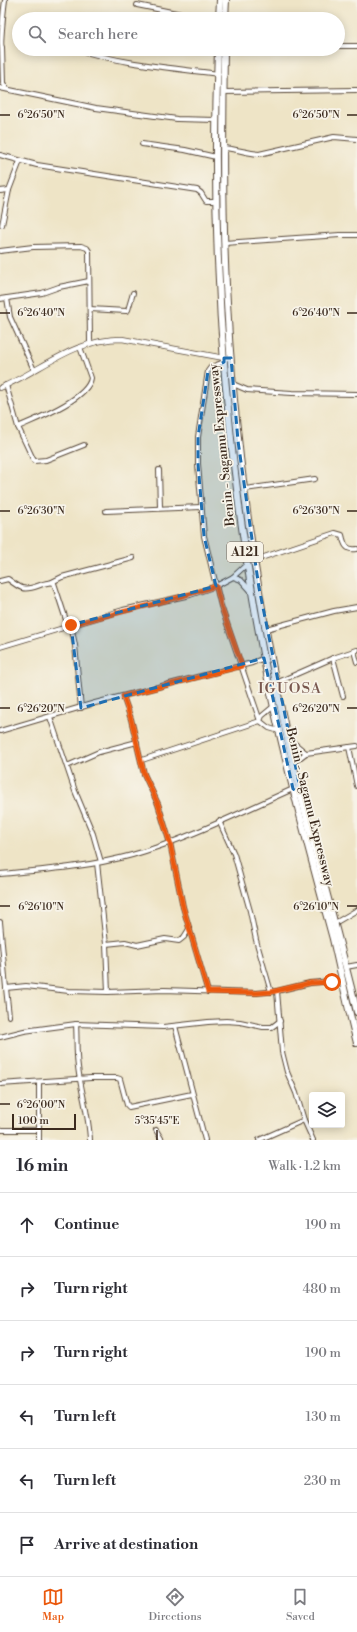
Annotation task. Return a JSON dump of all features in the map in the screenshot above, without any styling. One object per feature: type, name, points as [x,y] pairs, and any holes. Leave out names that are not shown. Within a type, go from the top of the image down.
[{"type":"highway","points":[[220,0],[220,12]]},
{"type":"highway","points":[[225,12],[226,0]]},
{"type":"highway","name":"Benin - Sagamu Expressway","points":[[219,56],[220,74],[216,120],[216,201],[220,220],[224,360],[237,498],[252,592],[279,730],[292,789],[357,1043]]},
{"type":"highway","name":"A121","points":[[224,56],[220,74],[223,92],[224,148],[220,220],[224,243],[228,324],[238,441],[255,560],[276,684],[293,762],[357,1012]]},
{"type":"street","points":[[5,0],[3,33],[0,44],[2,47],[3,83],[6,89]]},
{"type":"street","points":[[137,5],[172,12]]},
{"type":"street","points":[[345,46],[357,46]]},
{"type":"street","points":[[99,56],[129,62],[220,74]]},
{"type":"street","points":[[0,88],[96,108],[177,119],[216,120]]},
{"type":"street","points":[[223,92],[357,90]]},
{"type":"street","points":[[224,148],[259,154],[334,137],[357,139]]},
{"type":"street","points":[[142,144],[185,150],[216,157]]},
{"type":"street","points":[[0,155],[20,162],[197,190],[206,200],[216,201]]},
{"type":"street","points":[[2,225],[2,214],[9,190],[20,162]]},
{"type":"street","points":[[0,191],[9,190]]},
{"type":"street","points":[[224,243],[357,235]]},
{"type":"street","points":[[0,251],[33,247],[81,246],[89,251],[90,342]]},
{"type":"street","points":[[0,300],[42,293],[59,287],[89,281]]},
{"type":"street","points":[[90,309],[126,311],[128,310],[133,293]]},
{"type":"street","points":[[6,298],[10,317],[34,370]]},
{"type":"street","points":[[0,388],[90,342],[106,339],[122,339],[224,360]]},
{"type":"street","points":[[18,427],[71,402],[86,388],[91,378],[80,347]]},
{"type":"street","points":[[231,358],[211,367],[208,371],[198,437],[198,464],[204,536],[221,606],[260,721],[270,728],[279,730]]},
{"type":"street","points":[[233,384],[246,390],[292,393],[357,394]]},
{"type":"street","points":[[6,385],[18,427],[34,461],[46,460],[84,445]]},
{"type":"street","points":[[159,470],[160,508]]},
{"type":"street","points":[[245,489],[315,479]]},
{"type":"street","points":[[106,511],[201,506]]},
{"type":"street","points":[[255,560],[335,533],[342,534],[345,546],[349,549],[357,549]]},
{"type":"street","points":[[0,581],[8,579],[20,587],[29,589],[52,582],[62,577],[132,558]]},
{"type":"street","points":[[0,646],[123,610],[190,595],[216,586],[233,577],[247,564]]},
{"type":"street","points":[[233,577],[241,580],[252,592]]},
{"type":"street","points":[[52,582],[55,586],[75,645],[81,708]]},
{"type":"street","points":[[266,630],[334,611],[357,607]]},
{"type":"street","points":[[276,684],[333,658],[355,650],[357,662]]},
{"type":"street","points":[[0,731],[123,696],[242,666],[264,658]]},
{"type":"street","points":[[333,658],[343,696]]},
{"type":"street","points":[[123,696],[142,760],[144,774],[158,804],[170,843],[189,929],[208,992]]},
{"type":"street","points":[[142,760],[260,721],[262,716],[274,706]]},
{"type":"street","points":[[50,717],[99,863],[106,944],[108,992]]},
{"type":"street","points":[[288,738],[306,753]]},
{"type":"street","points":[[67,766],[99,752],[137,742]]},
{"type":"street","points":[[293,762],[306,753],[357,746]]},
{"type":"street","points":[[349,747],[357,786]]},
{"type":"street","points":[[0,874],[99,863],[132,855],[170,843],[292,789],[301,793]]},
{"type":"street","points":[[219,821],[234,854],[271,992]]},
{"type":"street","points":[[335,923],[357,910]]},
{"type":"street","points":[[0,922],[2,965],[9,1016]]},
{"type":"street","points":[[106,944],[125,942],[137,944],[165,938],[179,940],[189,929]]},
{"type":"street","points":[[346,967],[357,966]]},
{"type":"street","points":[[6,988],[31,986],[69,991],[108,992],[164,990],[235,993],[271,992],[310,983],[342,980]]},
{"type":"street","points":[[278,991],[282,1052],[287,1072],[296,1093],[304,1120],[313,1140]]},
{"type":"street","points":[[0,1037],[24,1031],[76,1024],[175,1026],[226,1021],[272,1027],[280,1021]]},
{"type":"street","points":[[76,1024],[78,1066],[89,1124],[90,1140]]},
{"type":"street","points":[[175,1026],[205,1140]]},
{"type":"street","points":[[0,1084],[80,1079],[120,1079],[127,1105],[129,1107],[192,1094]]},
{"type":"street","points":[[39,1082],[38,1130],[40,1140]]},
{"type":"street","points":[[259,1140],[304,1120]]},
{"type":"street","points":[[0,1130],[38,1130]]},
{"type":"street","points":[[156,1130],[162,1140]]},
{"type":"highlighted area","points":[[224,358],[231,358],[238,441],[259,588],[301,793],[293,789],[264,658],[81,708],[71,625],[216,586],[204,536],[198,464],[198,437],[208,371],[224,362]]},
{"type":"district","name":"IGUOSA","points":[[290,688]]},
{"type":"route","points":[[71,625],[123,610],[190,595],[216,586],[221,606],[242,666],[123,696],[131,719],[142,760],[144,774],[158,804],[170,843],[183,907],[194,948],[208,992],[271,992],[310,983],[332,982]]}]
